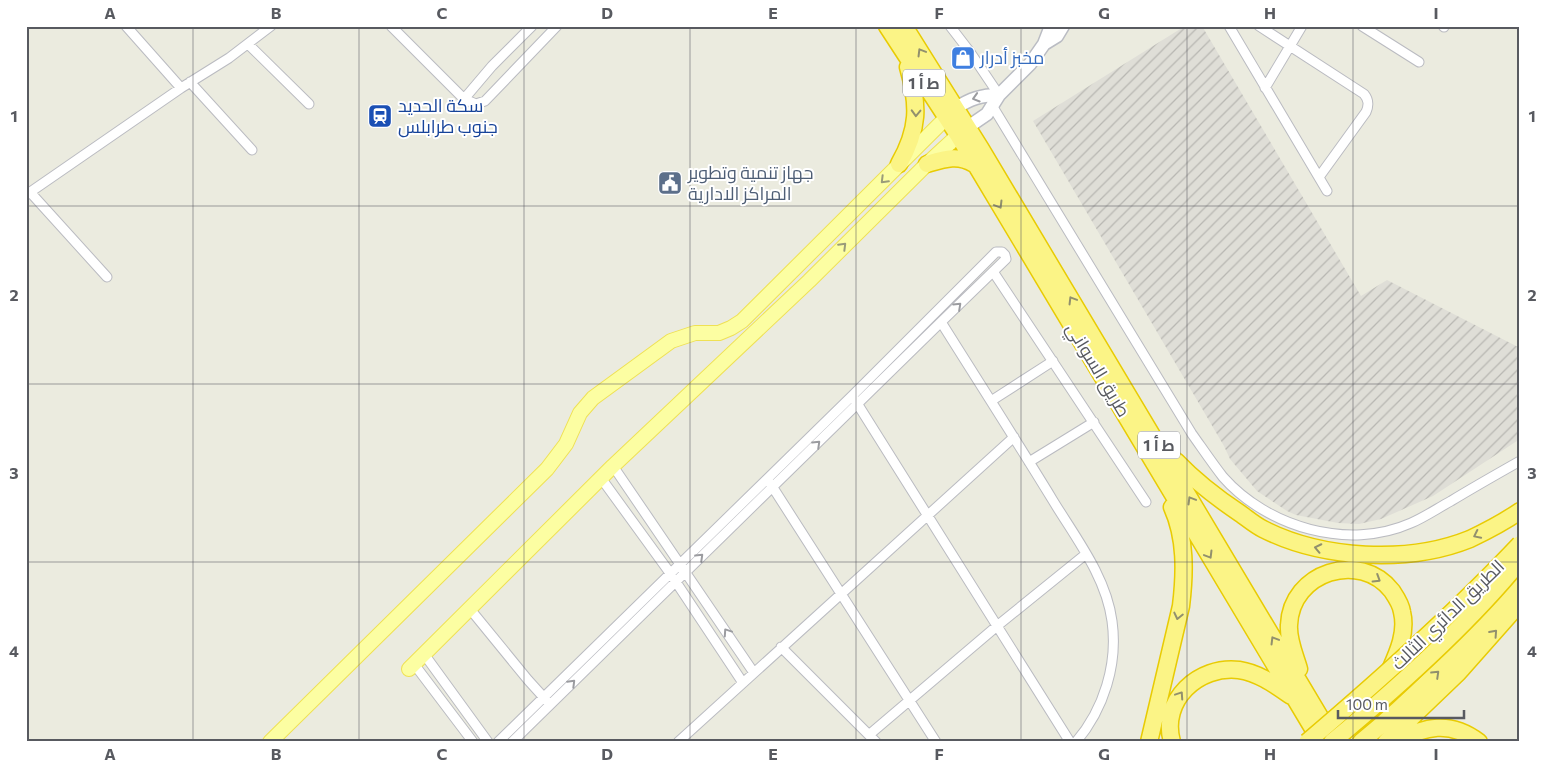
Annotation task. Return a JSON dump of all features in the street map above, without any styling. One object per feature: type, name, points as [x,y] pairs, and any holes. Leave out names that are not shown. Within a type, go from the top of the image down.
[{"type":"highway","name":"طريق السواني","points":[[888,26],[963,131],[1300,695],[1333,742]]},
{"type":"highway","name":"طريق السواني","points":[[904,26],[951,113]]},
{"type":"highway","points":[[899,164],[912,136],[916,120],[916,102],[913,85],[902,48]]},
{"type":"highway","name":"طريق السواني","points":[[963,131],[974,164],[1153,449]]},
{"type":"highway","points":[[927,164],[952,157],[967,160],[974,164]]},
{"type":"highway","points":[[1153,449],[1261,528],[1294,543],[1332,551],[1372,554],[1429,551],[1470,539],[1499,525],[1520,511]]},
{"type":"highway","points":[[1149,742],[1184,584],[1180,532],[1153,449]]},
{"type":"highway","name":"الطريق الدائري الثالث","points":[[1307,742],[1388,673],[1445,620],[1520,544]]},
{"type":"highway","name":"الطريق الدائري الثالث","points":[[1333,742],[1442,644],[1492,593],[1520,561]]},
{"type":"highway","points":[[1300,695],[1290,640],[1291,610],[1307,585],[1319,576],[1333,571],[1348,569],[1362,571],[1376,577],[1388,586],[1397,598],[1402,612],[1402,640],[1388,673]]},
{"type":"highway","name":"الطريق الدائري الثالث","points":[[1361,742],[1409,701],[1450,661],[1520,585]]},
{"type":"highway","points":[[1386,742],[1458,673],[1520,603]]},
{"type":"highway","points":[[1172,742],[1170,723],[1173,707],[1185,688],[1204,675],[1225,670],[1238,670],[1265,678],[1300,695]]},
{"type":"highway","name":"طريق السواني","points":[[1300,695],[1321,742]]},
{"type":"highway","points":[[1395,742],[1413,732],[1440,727],[1454,728],[1468,733],[1480,742]]},
{"type":"main road","points":[[411,666],[613,466],[808,281],[927,164],[963,131],[983,118],[1023,72],[1044,44],[1051,26]]},
{"type":"main road","points":[[1044,44],[1057,36],[1063,26]]},
{"type":"main road","points":[[270,742],[547,469],[566,444],[580,413],[593,398],[671,341],[695,333],[719,333],[737,325],[798,267],[951,113],[975,98],[988,95],[996,101]]},
{"type":"main road","points":[[798,267],[808,281]]},
{"type":"street","points":[[126,26],[181,88]]},
{"type":"street","points":[[107,277],[28,194],[248,44],[271,26]]},
{"type":"street","points":[[391,26],[464,99],[476,104],[485,101],[557,26]]},
{"type":"street","points":[[464,99],[492,66],[532,26]]},
{"type":"street","points":[[950,26],[970,52],[996,101],[1192,434],[1224,477],[1255,503],[1291,522],[1318,531],[1346,535],[1374,533],[1411,523],[1520,461]]},
{"type":"street","points":[[1229,26],[1327,191]]},
{"type":"street","points":[[1259,26],[1364,94],[1368,103],[1366,112],[1319,178]]},
{"type":"street","points":[[1265,88],[1302,26]]},
{"type":"street","points":[[1362,26],[1419,62]]},
{"type":"street","points":[[1376,36],[1382,26]]},
{"type":"street","points":[[248,44],[309,104]]},
{"type":"street","points":[[190,82],[252,150]]},
{"type":"street","points":[[498,742],[547,701],[996,252],[1000,251],[1005,255],[1006,259],[994,273],[941,322],[773,487],[683,567]]},
{"type":"street","points":[[994,273],[1146,502]]},
{"type":"street","points":[[941,322],[1086,554],[1099,578],[1108,601],[1112,622],[1111,670],[1104,693],[1094,715],[1076,742]]},
{"type":"street","points":[[991,401],[1053,361]]},
{"type":"street","points":[[853,395],[1070,742]]},
{"type":"street","points":[[1030,462],[1094,422]]},
{"type":"street","points":[[678,742],[1014,437]]},
{"type":"street","points":[[613,466],[754,673]]},
{"type":"street","points":[[601,478],[673,577],[743,683]]},
{"type":"street","points":[[768,479],[936,742]]},
{"type":"street","points":[[870,734],[997,626],[1086,554]]},
{"type":"street","points":[[470,609],[547,701]]},
{"type":"street","points":[[781,647],[876,742]]},
{"type":"street","points":[[424,654],[488,742]]},
{"type":"street","points":[[411,666],[473,742]]},
{"type":"street","points":[[512,742],[547,701]]},
{"type":"shaded area","points":[[1185,26],[1202,26],[1361,296],[1387,280],[1520,348],[1520,439],[1433,496],[1381,519],[1359,524],[1338,523],[1296,515],[1287,511],[1257,491],[1230,459],[1033,121]]},
{"type":"place","name":"مخبز أدرار","points":[[963,58]]},
{"type":"place","name":"سكة الحديد جنوب طرابلس","points":[[380,116]]},
{"type":"place","name":"جهاز تنمية وتطوير المراكز الادارية","points":[[670,183]]}]
